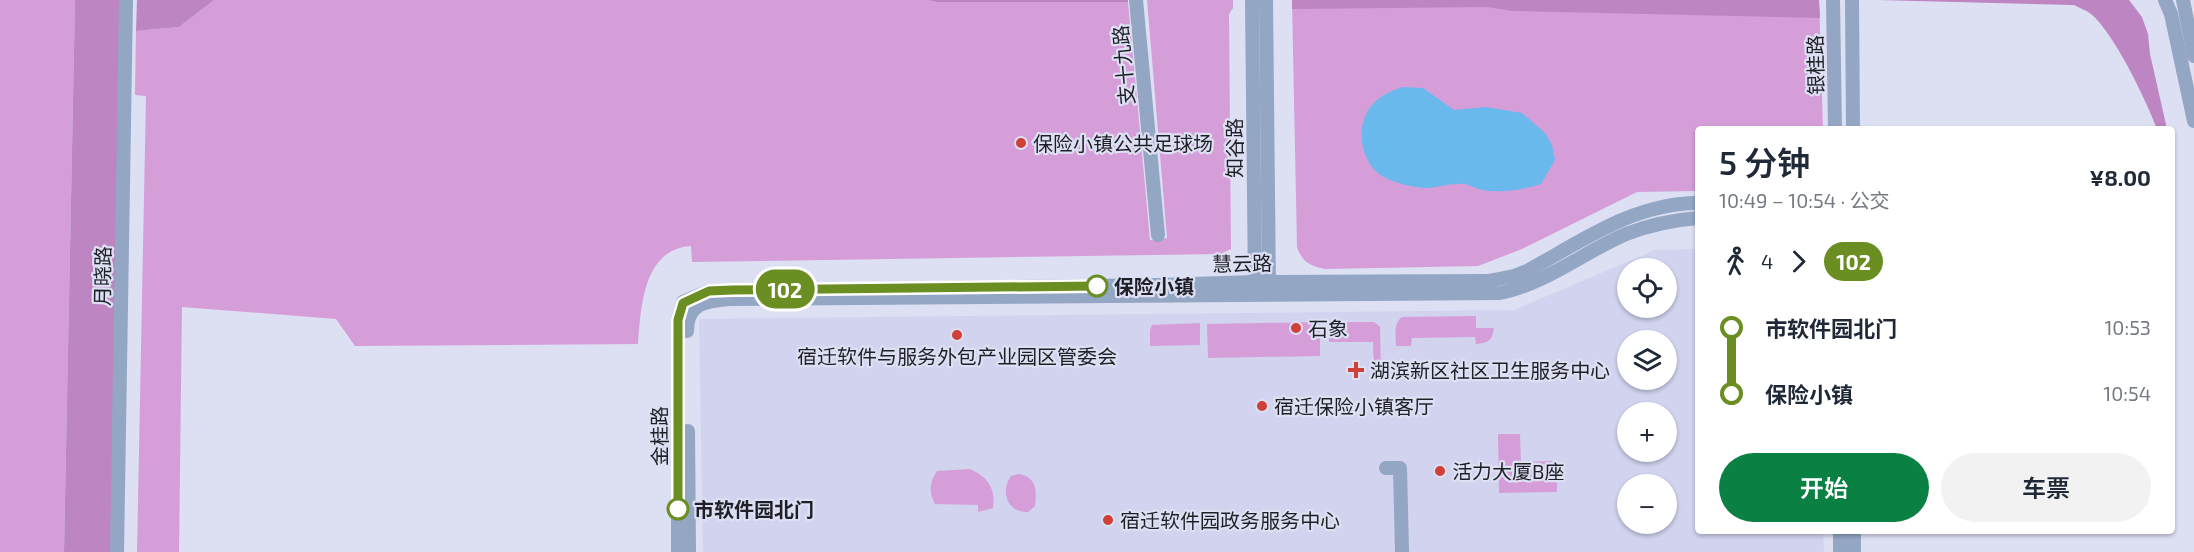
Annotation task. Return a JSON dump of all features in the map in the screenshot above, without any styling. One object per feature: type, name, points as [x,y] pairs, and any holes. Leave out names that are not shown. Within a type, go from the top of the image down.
[{"type":"street","name":"月晓路","points":[[117,552],[126,0]]},
{"type":"street","name":"支十九路","points":[[1136,0],[1158,235]]},
{"type":"street","name":"知谷路","points":[[1252,0],[1262,289]]},
{"type":"street","name":"知谷路","points":[[1262,289],[1266,0]]},
{"type":"street","name":"银桂路","points":[[1833,0],[1835,126]]},
{"type":"street","name":"银桂路","points":[[1852,0],[1853,126]]},
{"type":"street","points":[[2164,0],[2171,14],[2194,121]]},
{"type":"street","points":[[2183,0],[2194,56]]},
{"type":"street","name":"慧云路","points":[[682,320],[692,309],[709,301],[729,299],[1262,289],[1502,279],[1527,271],[1627,216],[1653,208],[1695,203]]},
{"type":"street","name":"慧云路","points":[[1262,289],[1500,293],[1529,284],[1625,234],[1667,222],[1695,218]]},
{"type":"street","name":"金桂路","points":[[678,552],[682,320]]},
{"type":"street","name":"金桂路","points":[[682,320],[689,552]]},
{"type":"street","points":[[1386,468],[1400,468],[1402,552]]},
{"type":"street","points":[[1840,534],[1840,552]]},
{"type":"street","points":[[1854,534],[1854,552]]},
{"type":"shaded area","points":[[0,0],[75,0],[64,552],[0,552]]},
{"type":"shaded area","points":[[75,0],[122,0],[112,552],[64,552]]},
{"type":"shaded area","points":[[137,0],[214,0],[179,27],[136,31]]},
{"type":"shaded area","points":[[214,0],[1128,2],[1150,240],[1167,238],[1147,0],[1233,0],[1233,8],[1229,14],[1231,249],[1220,254],[692,262],[691,246],[675,250],[663,257],[654,269],[643,298],[638,344],[355,346],[336,319],[182,307],[179,552],[137,552],[146,96],[135,95],[136,31],[179,27]]},
{"type":"shaded area","points":[[927,0],[1128,0],[1128,2],[936,2]]},
{"type":"shaded area","points":[[1292,0],[1819,0],[1823,126],[1695,126],[1695,191],[1637,192],[1522,249],[1478,266],[1325,269],[1311,265],[1304,260],[1297,247]]},
{"type":"shaded area","points":[[1292,0],[1819,0],[1820,18],[1513,11],[1487,7],[1292,9]]},
{"type":"shaded area","points":[[1878,0],[2129,0],[2142,17],[2148,34],[2150,54],[2166,126],[2156,126],[2119,51],[2100,23],[2089,13],[2074,5]]},
{"type":"shaded area","points":[[1695,249],[1695,534],[1823,534],[1824,552],[703,552],[699,319],[1514,310],[1617,266],[1617,318],[1677,318],[1677,258],[1636,258],[1655,250]]},
{"type":"shaded area","points":[[1476,316],[1476,328],[1494,328],[1491,339],[1486,342],[1476,344],[1475,337],[1412,338],[1411,346],[1396,346],[1396,327],[1402,317]]},
{"type":"shaded area","points":[[1320,322],[1320,356],[1208,358],[1207,324]]},
{"type":"shaded area","points":[[1329,322],[1374,322],[1380,327],[1381,372],[1374,372],[1373,342],[1329,342]]},
{"type":"shaded area","points":[[1200,323],[1200,345],[1150,346],[1152,325]]},
{"type":"shaded area","points":[[1498,434],[1520,434],[1521,462],[1557,461],[1557,492],[1499,493]]},
{"type":"shaded area","points":[[970,469],[982,476],[992,489],[993,508],[978,512],[978,505],[935,504],[931,488],[932,479],[937,471]]},
{"type":"shaded area","points":[[1019,474],[1029,478],[1034,485],[1035,506],[1028,512],[1015,509],[1010,505],[1006,494],[1011,476]]},
{"type":"water","points":[[1403,87],[1423,88],[1454,110],[1486,107],[1522,113],[1545,133],[1552,145],[1555,160],[1541,184],[1504,191],[1482,190],[1465,184],[1423,188],[1397,183],[1379,174],[1366,157],[1362,135],[1363,124],[1366,114],[1375,102],[1386,94]]},
{"type":"bus line","name":"102","points":[[678,509],[678,320],[683,303],[709,291],[732,290],[1097,286]]},
{"type":"place","name":"保险小镇公共足球场","points":[[1021,143]]},
{"type":"place","name":"保险小镇","points":[[1097,286]]},
{"type":"place","name":"石象","points":[[1296,328]]},
{"type":"place","name":"宿迁软件与服务外包产业园区管委会","points":[[957,335]]},
{"type":"place","name":"湖滨新区社区卫生服务中心","points":[[1356,370]]},
{"type":"place","name":"宿迁保险小镇客厅","points":[[1262,406]]},
{"type":"place","name":"活力大厦B座","points":[[1440,471]]},
{"type":"place","name":"市软件园北门","points":[[678,509]]},
{"type":"place","name":"宿迁软件园政务服务中心","points":[[1108,520]]}]
